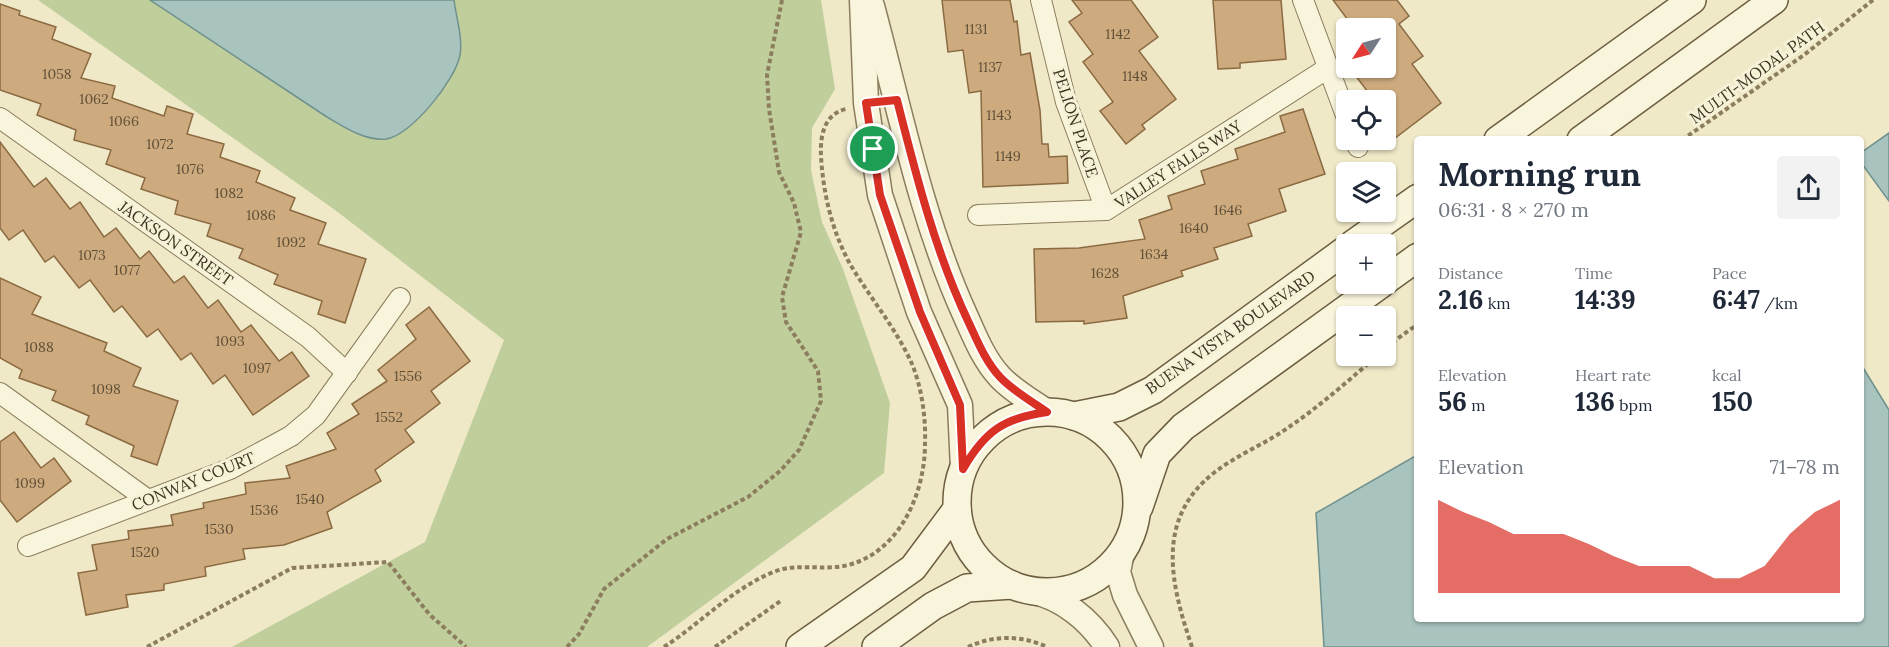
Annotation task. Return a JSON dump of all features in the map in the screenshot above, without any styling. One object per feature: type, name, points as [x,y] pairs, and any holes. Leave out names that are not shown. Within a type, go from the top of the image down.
[{"type":"main road","points":[[1504,136],[1692,0]]},
{"type":"main road","points":[[1587,136],[1774,0]]},
{"type":"main road","points":[[1367,234],[1414,201]]},
{"type":"main road","name":"BUENA VISTA BOULEVARD","points":[[1074,416],[1119,406],[1153,390],[1336,257]]},
{"type":"main road","points":[[1396,273],[1414,260]]},
{"type":"main road","name":"BUENA VISTA BOULEVARD","points":[[876,647],[933,606],[967,588],[1021,588],[1057,592],[1082,586],[1104,572],[1122,552],[1131,534],[1157,454],[1183,427],[1367,294]]},
{"type":"main road","name":"BUENA VISTA BOULEVARD","points":[[1021,588],[990,573],[974,555],[962,533],[957,509],[957,489],[963,469],[976,446],[996,427],[1021,416],[1047,412],[1074,416],[1102,431],[1123,454],[1135,483],[1136,514]]},
{"type":"main road","points":[[800,647],[913,568],[957,509]]},
{"type":"street","points":[[862,0],[866,103],[880,195],[920,312],[960,405],[963,469]]},
{"type":"street","points":[[870,0],[932,227],[957,297],[981,349],[999,376],[1047,412]]},
{"type":"street","name":"PELION PLACE","points":[[1041,0],[1066,102],[1106,210]]},
{"type":"street","points":[[1303,0],[1336,90]]},
{"type":"street","name":"VALLEY FALLS WAY","points":[[978,215],[1106,210],[1328,68]]},
{"type":"street","name":"JACKSON STREET","points":[[0,118],[308,337],[327,352],[347,373]]},
{"type":"street","name":"CONWAY COURT","points":[[28,546],[230,469],[291,436],[316,415],[400,298]]},
{"type":"street","points":[[0,393],[148,500]]},
{"type":"street","points":[[1122,552],[1118,572],[1125,595],[1151,647]]},
{"type":"street","points":[[1021,588],[1046,594],[1079,615],[1099,634],[1107,647]]},
{"type":"path","points":[[567,647],[579,634],[604,589],[667,539],[748,497],[780,471],[799,450],[821,401],[818,371],[786,322],[782,297],[801,232],[794,203],[779,172],[770,118],[767,75],[782,0]]},
{"type":"path","name":"MULTI-MODAL PATH","points":[[1688,136],[1804,55],[1873,0]]},
{"type":"path","points":[[664,647],[753,581],[778,570],[847,566],[872,556],[887,543],[907,518],[920,487],[926,445],[922,403],[913,366],[895,332],[850,263],[830,218],[822,171],[820,141],[826,122],[840,110],[866,103]]},
{"type":"path","points":[[1396,340],[1414,327]]},
{"type":"path","points":[[1192,647],[1175,596],[1171,559],[1179,518],[1193,492],[1215,472],[1288,427],[1364,366]]},
{"type":"path","points":[[147,647],[292,568],[388,562],[429,615],[466,647]]},
{"type":"path","points":[[715,647],[782,600]]},
{"type":"path","points":[[968,647],[982,640],[1010,637],[1047,647]]},
{"type":"green space","points":[[38,0],[821,0],[835,89],[812,128],[811,170],[822,222],[843,269],[890,403],[884,473],[647,647],[232,647],[425,542],[504,340],[335,210]]},
{"type":"water","points":[[150,0],[454,0],[460,35],[460,55],[457,65],[441,91],[431,105],[408,128],[386,139],[370,138],[327,117]]},
{"type":"water","points":[[1889,133],[1889,201],[1864,167],[1864,151]]},
{"type":"water","points":[[1864,369],[1889,410],[1889,647],[1324,647],[1316,513],[1414,457],[1414,622],[1864,622]]},
{"type":"building","points":[[942,0],[1010,0],[1014,22],[1017,21],[1021,55],[1030,53],[1040,110],[1042,144],[1048,144],[1049,157],[1067,156],[1068,183],[983,187],[981,91],[969,93],[963,50],[948,52]]},
{"type":"building","points":[[1072,0],[1131,0],[1158,37],[1139,51],[1176,99],[1142,125],[1145,129],[1126,144],[1100,111],[1113,102],[1083,62],[1093,54],[1069,22],[1082,13]]},
{"type":"building","points":[[1213,0],[1281,0],[1286,59],[1240,63],[1240,68],[1218,69]]},
{"type":"building","points":[[1333,0],[1397,0],[1409,16],[1399,24],[1423,56],[1412,64],[1441,103],[1396,137],[1396,90],[1366,90],[1357,78],[1396,78],[1396,18],[1346,18]]},
{"type":"building","points":[[0,4],[20,11],[19,15],[56,27],[52,39],[91,54],[81,78],[115,86],[112,98],[164,116],[167,106],[193,114],[187,134],[224,144],[220,157],[260,171],[256,182],[295,198],[290,210],[326,223],[318,244],[366,259],[345,323],[318,314],[322,301],[274,284],[278,275],[239,258],[243,249],[207,236],[211,224],[175,214],[178,201],[141,189],[145,178],[106,164],[111,150],[74,140],[76,130],[37,115],[41,104],[0,90]]},
{"type":"building","points":[[1303,109],[1325,174],[1279,189],[1286,211],[1248,224],[1252,236],[1214,248],[1218,259],[1181,271],[1183,276],[1123,296],[1127,318],[1084,324],[1084,321],[1036,322],[1034,249],[1079,248],[1145,239],[1139,220],[1172,209],[1168,196],[1205,184],[1201,171],[1238,159],[1235,149],[1285,132],[1280,116]]},
{"type":"building","points":[[0,142],[34,187],[46,178],[70,209],[80,202],[104,237],[116,228],[140,259],[149,251],[174,283],[184,276],[208,308],[218,300],[241,332],[251,325],[279,361],[292,352],[309,376],[253,415],[225,375],[213,384],[191,353],[181,360],[158,329],[147,337],[122,306],[114,312],[90,280],[79,288],[54,256],[45,262],[23,230],[9,240],[0,228]]},
{"type":"building","points":[[0,278],[41,297],[32,314],[107,343],[104,351],[141,368],[133,386],[178,401],[157,465],[131,456],[134,446],[86,424],[89,416],[52,400],[56,391],[19,378],[22,370],[0,358]]},
{"type":"building","points":[[429,307],[470,361],[431,391],[440,403],[405,430],[414,442],[375,470],[381,481],[327,512],[332,528],[284,545],[243,549],[245,559],[205,567],[206,576],[164,584],[164,590],[126,595],[128,607],[86,615],[78,573],[97,570],[92,545],[129,539],[128,531],[173,525],[171,515],[204,508],[203,503],[246,494],[245,483],[290,478],[286,466],[336,449],[327,433],[359,414],[352,404],[387,381],[378,370],[416,339],[406,325]]},
{"type":"building","points":[[14,432],[41,468],[54,458],[71,481],[17,522],[0,500],[0,442]]},
{"type":"route","points":[[897,100],[935,238],[957,297],[981,349],[999,376],[1047,412],[1021,416],[996,427],[976,446],[963,469],[960,405],[920,312],[880,195],[873,149],[866,103],[897,100]]}]
